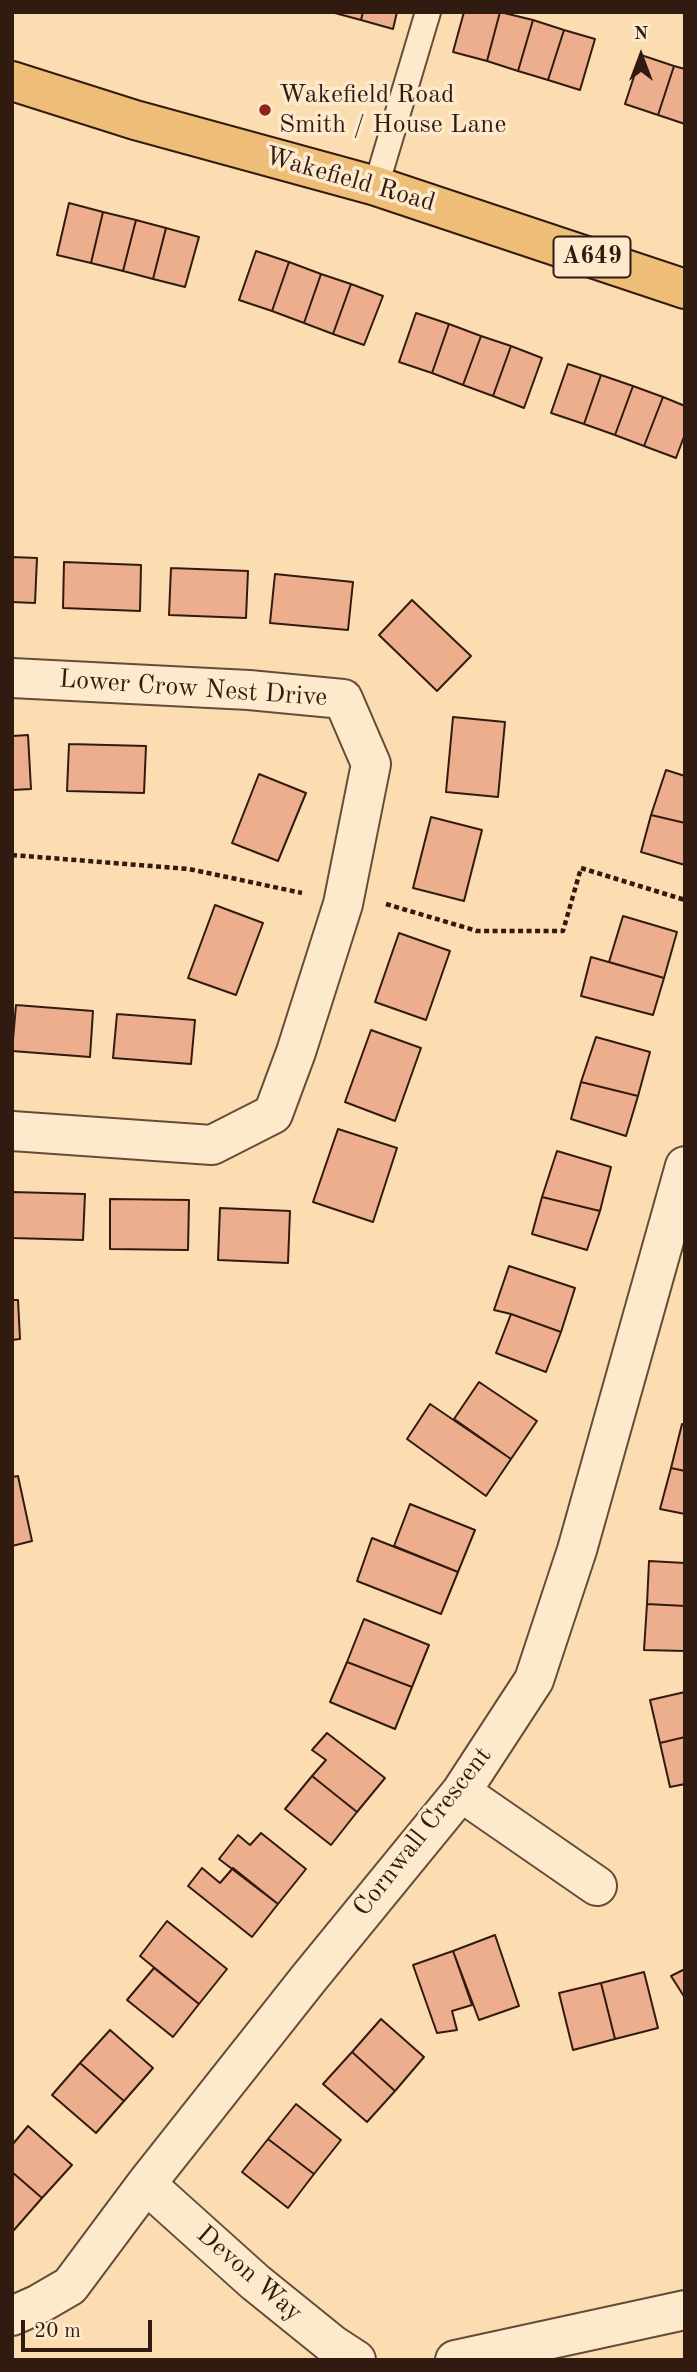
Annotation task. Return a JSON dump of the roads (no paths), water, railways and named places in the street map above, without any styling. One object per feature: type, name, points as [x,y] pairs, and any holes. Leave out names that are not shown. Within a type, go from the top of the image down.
[{"type":"main road","name":"Wakefield Road","points":[[12,81],[135,120],[376,186],[685,289]]},
{"type":"street","name":"Lower Crow Nest Drive","points":[[12,678],[249,690],[343,699],[370,764],[343,904],[296,1052],[273,1114],[212,1145],[12,1131]]},
{"type":"street","name":"Cornwall Crescent","points":[[12,2316],[70,2286],[146,2184],[309,1978],[461,1792],[534,1680],[581,1537],[685,1166]]},
{"type":"street","points":[[461,1792],[597,1886]]},
{"type":"street","name":"Devon Way","points":[[146,2184],[255,2282],[356,2360]]},
{"type":"street","points":[[455,2360],[685,2309]]},
{"type":"lane","points":[[376,186],[428,12]]},
{"type":"place","name":"Wakefield Road Smith / House Lane","points":[[265,110]]}]
